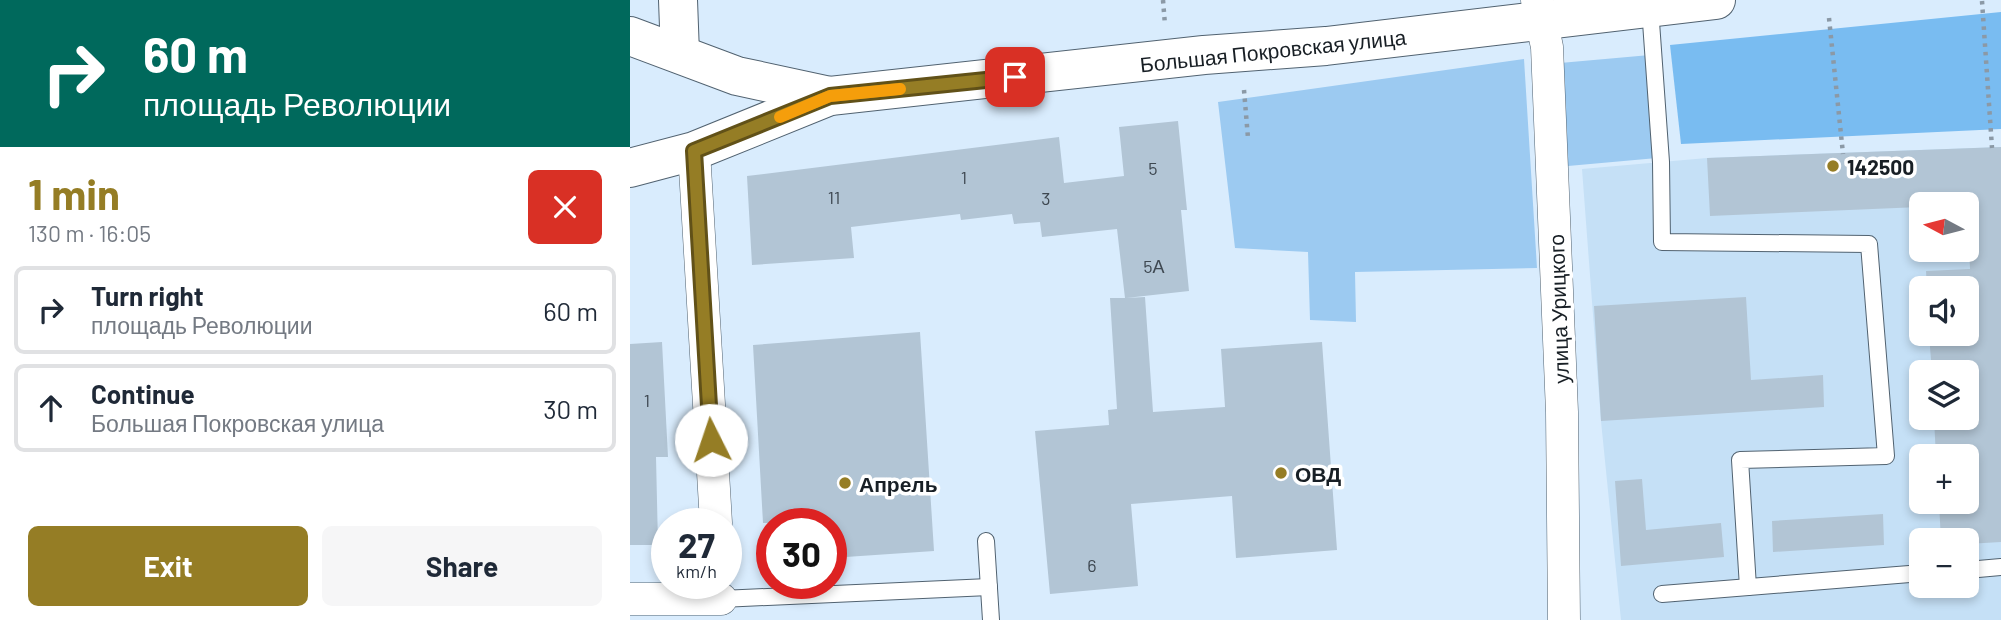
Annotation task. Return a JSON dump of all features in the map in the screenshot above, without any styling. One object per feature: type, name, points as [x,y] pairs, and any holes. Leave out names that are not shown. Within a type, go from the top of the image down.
[{"type":"main road","points":[[678,0],[680,54]]},
{"type":"main road","name":"Большая Покровская улица","points":[[830,96],[1539,11],[1650,8],[1716,0]]},
{"type":"main road","points":[[630,36],[737,76],[830,96]]},
{"type":"main road","points":[[630,168],[694,151],[830,96]]},
{"type":"street","name":"улица Урицкого","points":[[1539,11],[1547,47],[1560,358],[1564,620]]},
{"type":"street","points":[[694,151],[715,508]]},
{"type":"street","points":[[630,599],[721,601]]},
{"type":"lane","points":[[1650,8],[1661,162],[1662,242],[1869,244],[1886,456],[1740,460],[1748,587]]},
{"type":"lane","points":[[985,541],[991,620]]},
{"type":"lane","points":[[1979,569],[2001,567]]},
{"type":"lane","points":[[1662,594],[1909,574]]},
{"type":"lane","points":[[721,601],[989,587]]},
{"type":"path","points":[[1982,1],[1992,148]]},
{"type":"path","points":[[1829,18],[1843,153]]},
{"type":"path","points":[[1244,90],[1248,138]]},
{"type":"shaded area","points":[[2001,12],[2001,129],[1681,144],[1670,45]]},
{"type":"shaded area","points":[[1650,55],[1657,158],[1568,166],[1560,63]]},
{"type":"shaded area","points":[[1524,59],[1537,268],[1355,272],[1356,322],[1310,320],[1308,252],[1235,248],[1218,102]]},
{"type":"shaded area","points":[[2001,147],[2001,620],[1621,620],[1601,421],[1582,169],[1707,158]]},
{"type":"building","points":[[1178,121],[1187,210],[1181,210],[1189,291],[1126,298],[1145,297],[1153,412],[1225,407],[1221,349],[1322,342],[1337,550],[1236,558],[1232,496],[1131,504],[1138,586],[1050,594],[1035,431],[1109,425],[1108,410],[1117,409],[1110,298],[1125,298],[1117,229],[1042,237],[1040,222],[1014,224],[1012,214],[961,220],[960,214],[851,227],[854,258],[752,265],[747,176],[1059,137],[1064,183],[1124,176],[1119,127]]},
{"type":"building","points":[[2001,147],[2001,542],[1979,543],[1979,528],[1940,528],[1940,514],[1979,514],[1979,444],[1935,444],[1935,430],[1979,430],[1979,360],[1931,360],[1930,346],[1979,346],[1979,276],[1926,276],[1926,271],[1970,269],[1970,262],[1979,262],[1979,192],[1909,192],[1909,207],[1710,216],[1707,158]]},
{"type":"building","points":[[1746,297],[1751,380],[1823,375],[1824,407],[1601,421],[1594,306]]},
{"type":"building","name":"Апрель","points":[[920,332],[934,551],[847,557],[847,508],[762,508],[753,345]]},
{"type":"building","points":[[662,342],[668,457],[656,457],[657,508],[651,508],[651,545],[630,545],[630,344]]},
{"type":"building","points":[[1642,479],[1646,530],[1721,523],[1724,557],[1621,566],[1615,481]]},
{"type":"building","points":[[1883,514],[1884,545],[1773,552],[1772,521]]},
{"type":"slow traffic","points":[[780,117],[830,96],[900,89]]},
{"type":"place","name":"142500","points":[[1833,166]]},
{"type":"place","name":"ОВД","points":[[1281,473]]},
{"type":"place","name":"Апрель","points":[[845,483]]},
{"type":"route","points":[[711,440],[694,151],[830,96],[1015,77]]}]
